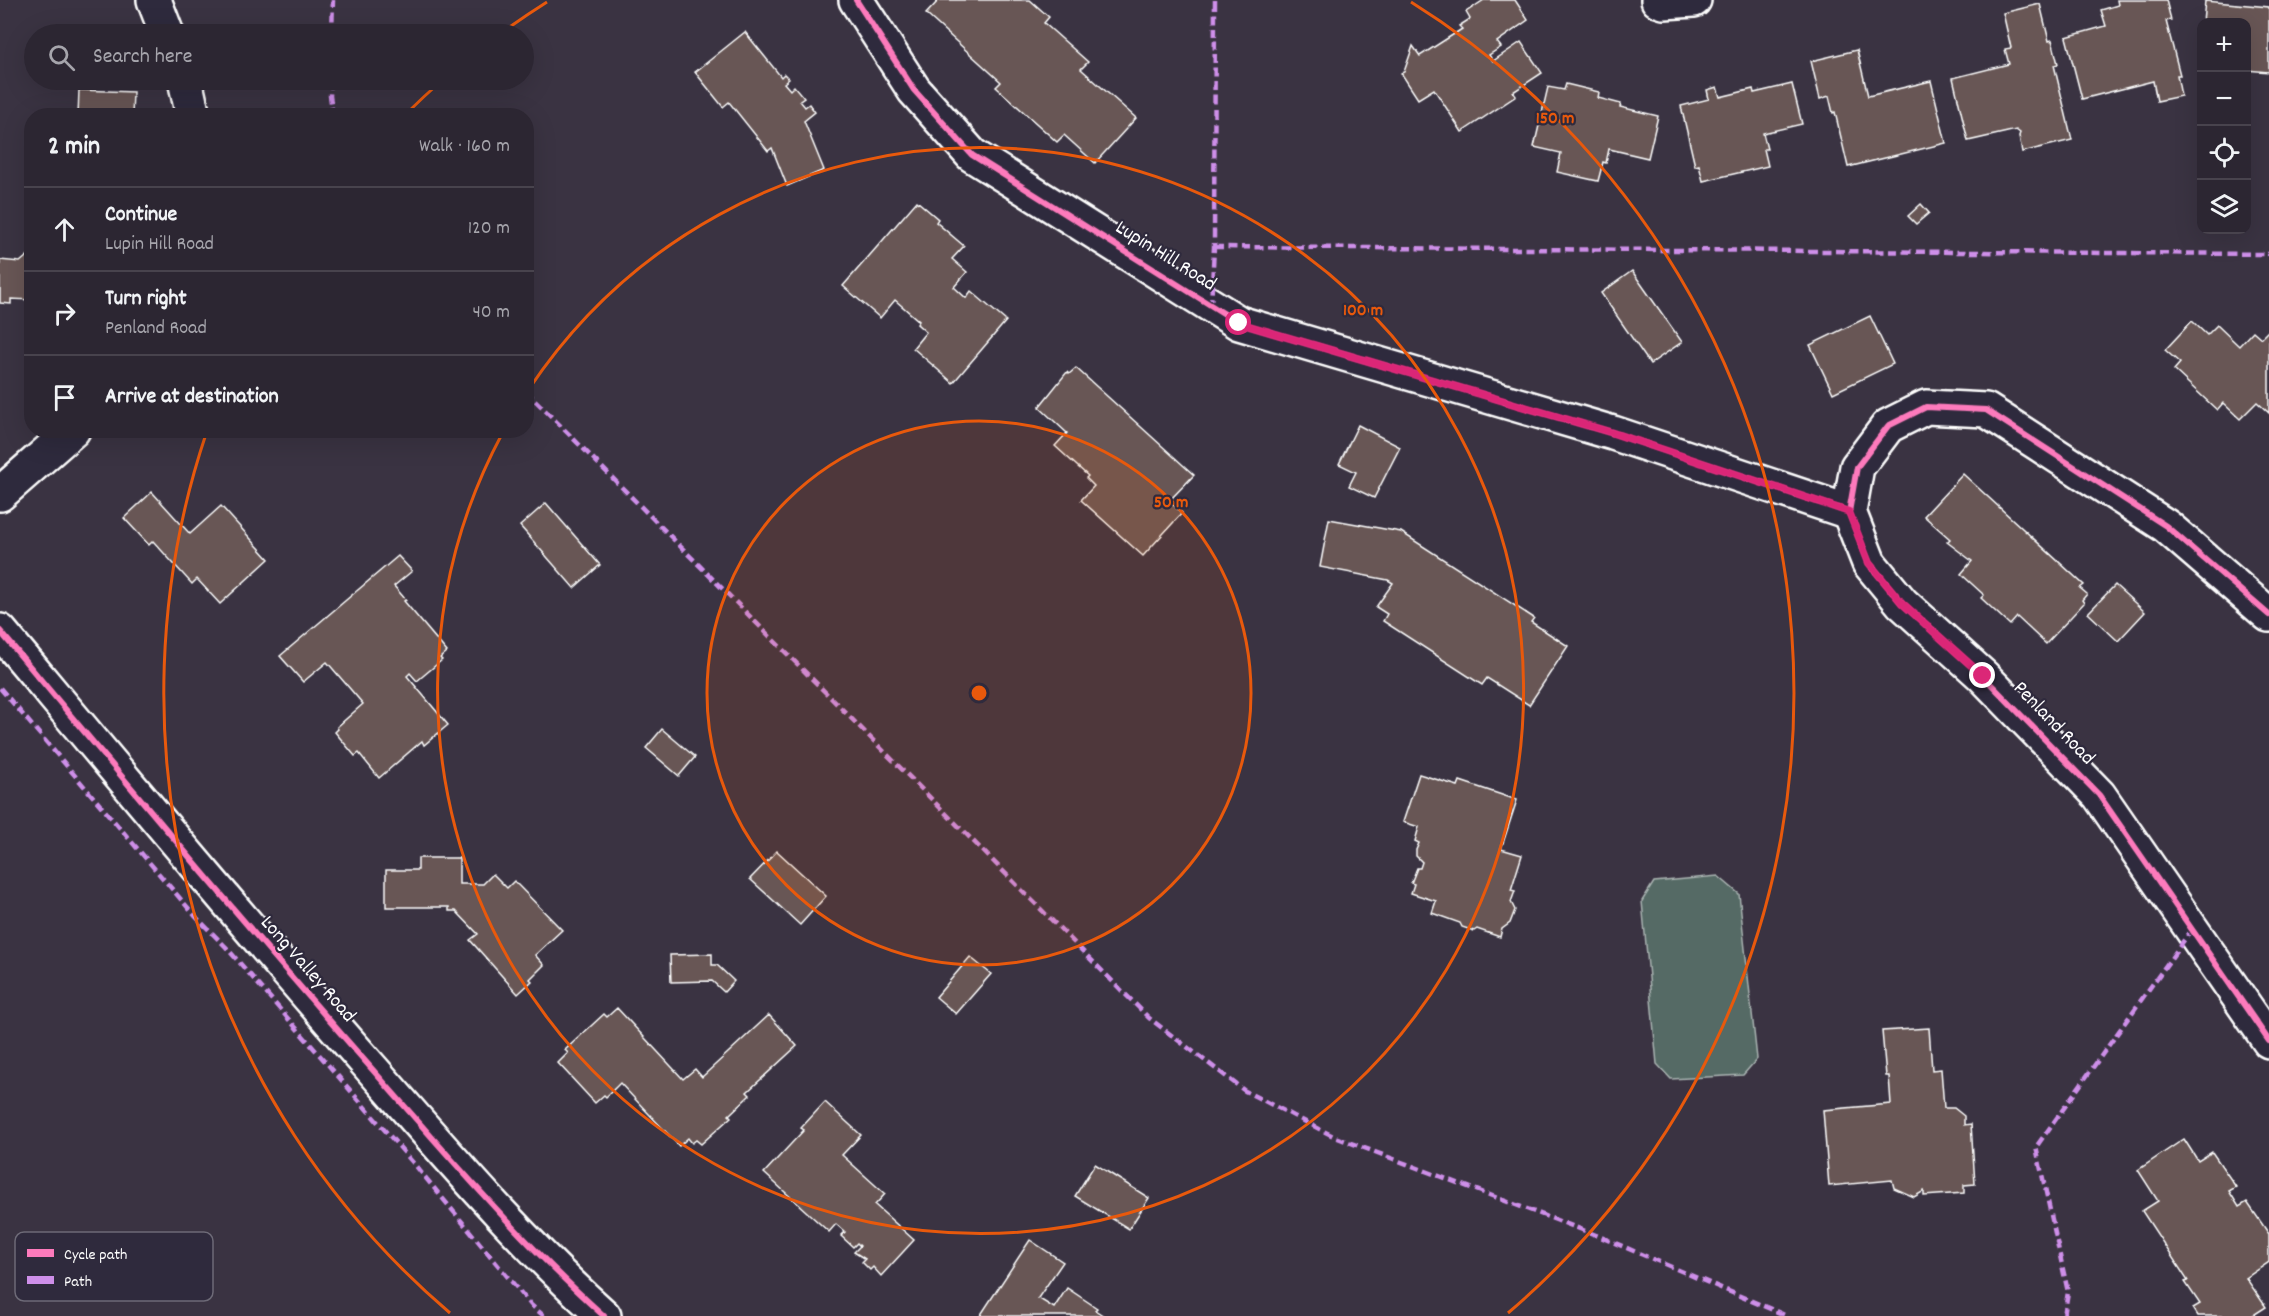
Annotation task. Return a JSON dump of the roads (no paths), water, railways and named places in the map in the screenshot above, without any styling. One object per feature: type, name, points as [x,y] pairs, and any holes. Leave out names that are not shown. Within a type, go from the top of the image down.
[{"type":"street","points":[[154,0],[163,24]]},
{"type":"street","name":"Lupin Hill Road","points":[[856,0],[914,90],[972,155],[1239,323],[1613,433],[1849,512]]},
{"type":"street","points":[[1658,0],[1664,2],[1694,0]]},
{"type":"street","points":[[187,90],[191,108]]},
{"type":"street","points":[[1849,512],[1857,467],[1888,426],[1926,407],[1986,410],[2166,526],[2269,615]]},
{"type":"street","points":[[0,494],[65,438]]},
{"type":"street","name":"Penland Road","points":[[1849,512],[1869,563],[1902,603],[1983,676],[2099,795],[2269,1041]]},
{"type":"street","name":"Long Valley Road","points":[[0,631],[248,928],[414,1117],[563,1280],[604,1316]]}]
